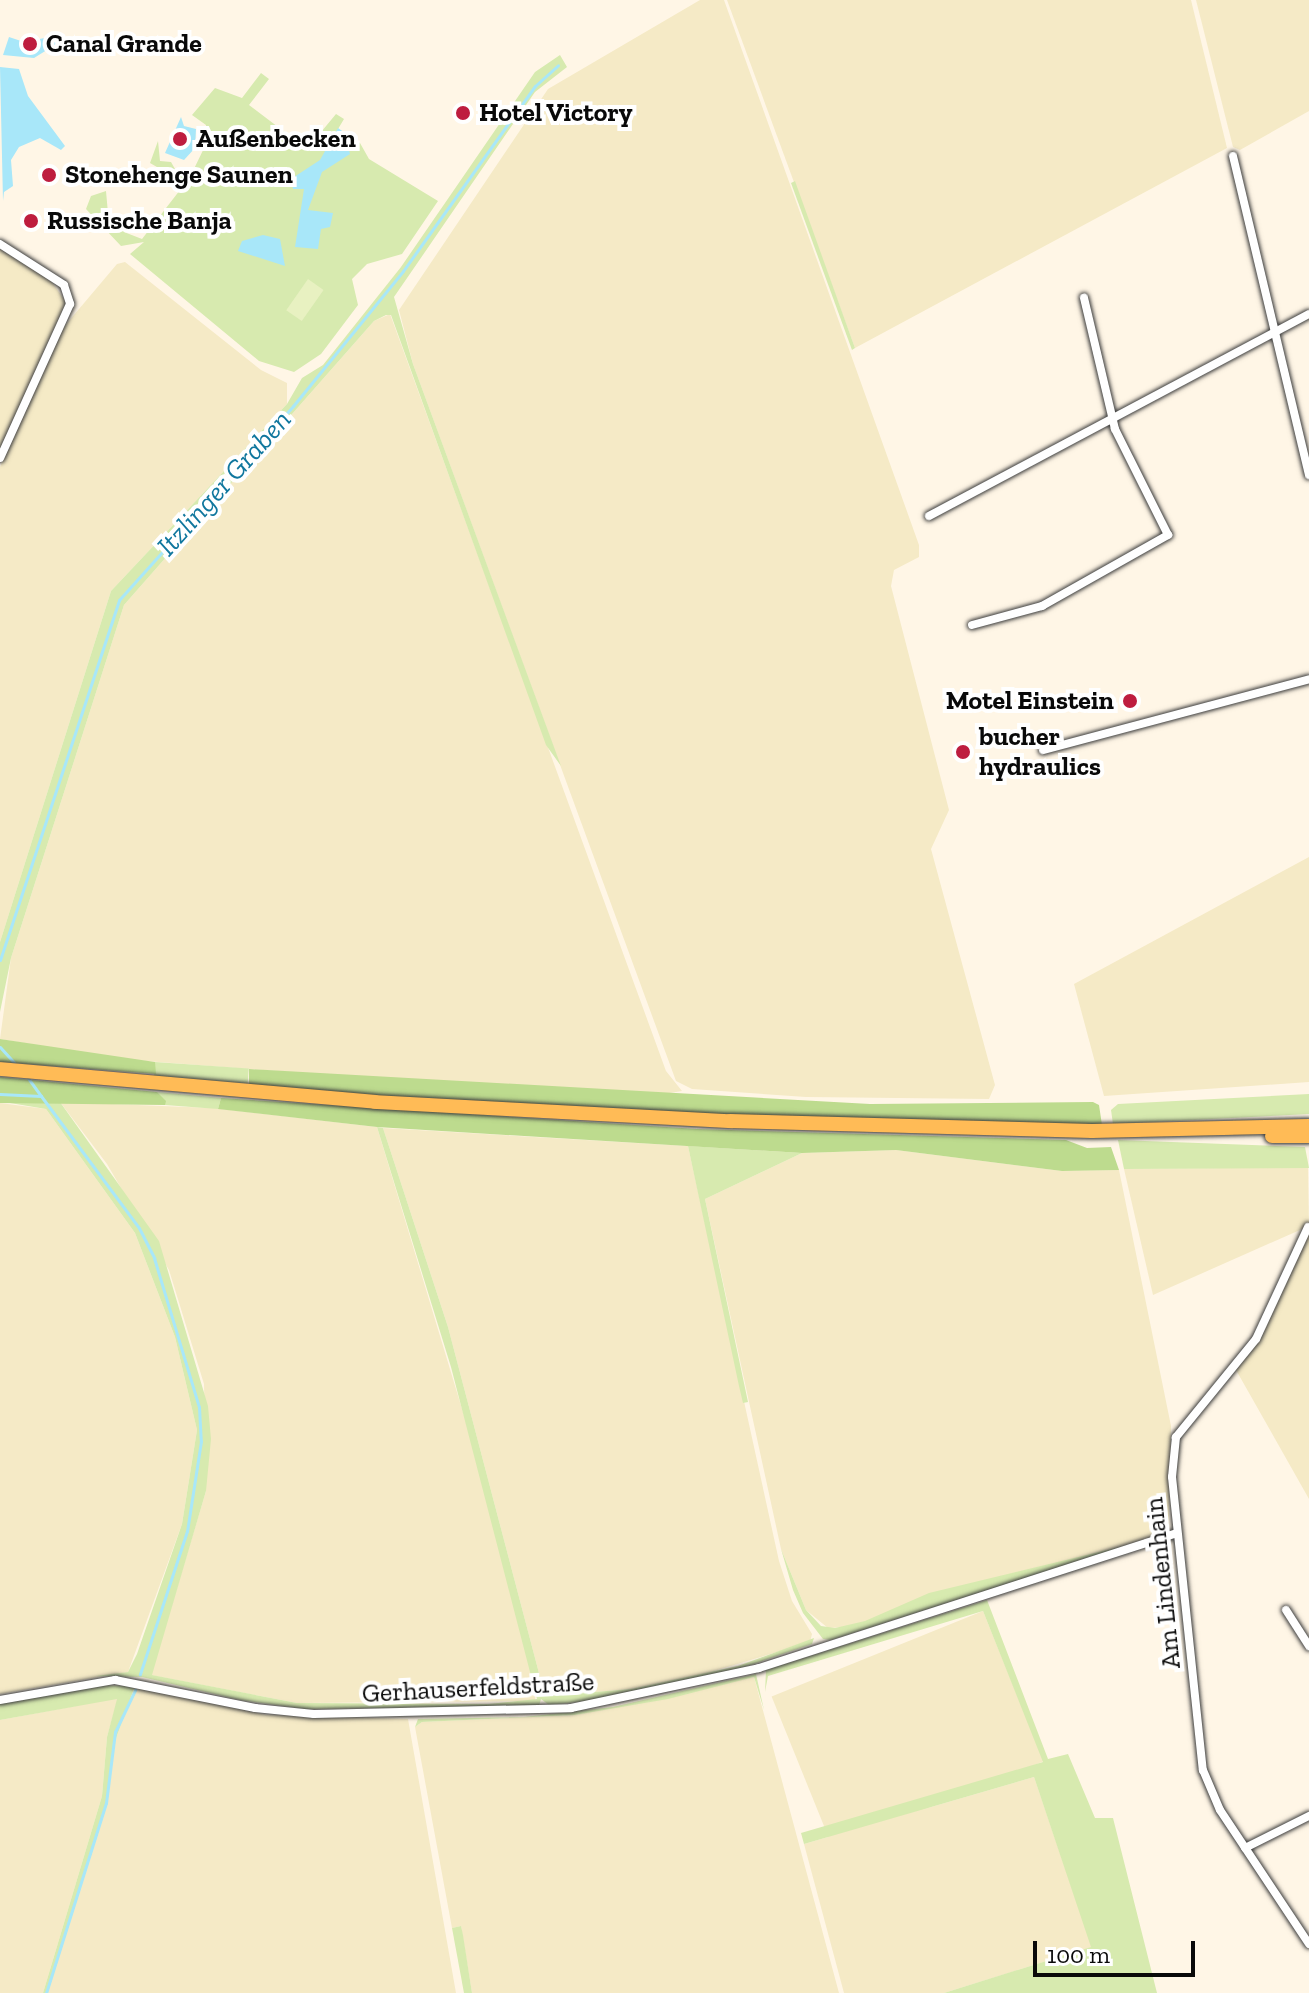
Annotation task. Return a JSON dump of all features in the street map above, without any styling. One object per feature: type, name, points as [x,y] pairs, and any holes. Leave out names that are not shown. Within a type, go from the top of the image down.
[{"type":"main road","points":[[2,1069],[550,1113],[1092,1131],[1309,1126]]},
{"type":"main road","points":[[1171,1131],[1309,1136]]},
{"type":"street","points":[[1233,156],[1309,475]]},
{"type":"street","points":[[0,244],[59,281],[68,297],[67,313],[0,458]]},
{"type":"street","points":[[972,625],[1042,606],[1166,539],[1167,529],[1112,416],[1084,298]]},
{"type":"street","points":[[929,516],[1112,416],[1309,314]]},
{"type":"street","points":[[1043,750],[1309,679]]},
{"type":"street","name":"Am Lindenhain","points":[[1308,1227],[1256,1339],[1176,1437],[1172,1477],[1177,1533],[1188,1593],[1203,1770],[1245,1848],[1309,1944]]},
{"type":"street","name":"Gerhauserfeldstraße","points":[[0,1700],[115,1680],[255,1708],[314,1714],[571,1708],[759,1668],[1177,1533]]},
{"type":"street","points":[[1286,1610],[1309,1646]]},
{"type":"street","points":[[1245,1848],[1309,1816]]},
{"type":"shaded area","points":[[700,0],[724,0],[919,545],[919,557],[894,570],[891,586],[949,810],[931,849],[995,1085],[989,1099],[806,1097],[692,1089],[676,1081],[413,364],[399,310],[548,89]]},
{"type":"shaded area","points":[[727,0],[1191,0],[1227,148],[855,348]]},
{"type":"shaded area","points":[[1196,0],[1309,0],[1309,111],[1240,150],[1233,147]]},
{"type":"shaded area","points":[[0,249],[51,281],[66,302],[0,449]]},
{"type":"shaded area","points":[[125,262],[261,370],[287,383],[287,404],[111,591],[0,942],[0,467],[63,328],[117,264]]},
{"type":"shaded area","points":[[390,314],[666,1071],[682,1091],[657,1095],[329,1075],[120,1059],[0,1039],[11,958],[124,605],[374,321]]},
{"type":"shaded area","points":[[1309,857],[1309,1082],[1104,1096],[1074,984]]},
{"type":"shaded area","points":[[60,1102],[213,1108],[377,1127],[478,1462],[536,1683],[535,1701],[297,1703],[151,1675],[206,1491],[204,1384],[169,1270],[107,1164]]},
{"type":"shaded area","points":[[0,1103],[46,1109],[135,1233],[175,1337],[197,1430],[182,1524],[128,1672],[0,1694]]},
{"type":"shaded area","points":[[383,1128],[688,1146],[779,1561],[792,1601],[812,1634],[810,1642],[704,1674],[631,1689],[545,1696],[448,1327]]},
{"type":"shaded area","points":[[896,1150],[1062,1171],[1119,1170],[1171,1426],[1169,1523],[1158,1535],[1136,1543],[847,1627],[828,1628],[806,1610],[781,1549],[705,1199],[802,1153]]},
{"type":"shaded area","points":[[1308,1167],[1309,1226],[1153,1295],[1124,1169]]},
{"type":"shaded area","points":[[1309,1233],[1309,1499],[1236,1370],[1266,1326]]},
{"type":"shaded area","points":[[983,1611],[1044,1761],[832,1847],[772,1696]]},
{"type":"shaded area","points":[[754,1677],[839,1993],[472,1993],[461,1926],[452,1928],[415,1727],[422,1722],[575,1715]]},
{"type":"shaded area","points":[[135,1686],[266,1715],[408,1719],[456,1993],[48,1993],[107,1805],[114,1744]]},
{"type":"shaded area","points":[[118,1698],[107,1737],[102,1796],[43,1993],[0,1993],[0,1720]]},
{"type":"shaded area","points":[[1034,1777],[1092,1947],[944,1993],[844,1993],[804,1844]]},
{"type":"green space","points":[[560,55],[567,67],[535,92],[394,297],[413,364],[561,766],[546,745],[391,315],[386,315],[374,321],[124,605],[11,958],[0,1012],[0,942],[111,591],[287,404],[302,378],[323,365],[401,267],[535,72]]},
{"type":"green space","points":[[261,73],[269,79],[249,105],[307,149],[336,114],[344,119],[338,129],[360,143],[369,159],[438,201],[402,254],[367,264],[352,279],[358,305],[321,354],[294,372],[259,361],[130,254],[144,242],[121,246],[86,209],[91,196],[106,191],[108,213],[121,221],[124,232],[142,239],[180,190],[176,178],[150,163],[158,141],[160,161],[171,162],[179,176],[191,175],[207,142],[206,125],[192,115],[215,88],[242,98]]},
{"type":"green space","points":[[795,181],[855,348],[852,350],[791,183]]},
{"type":"green space","points":[[308,279],[324,290],[302,321],[286,310]]},
{"type":"green space","points":[[0,1039],[155,1062],[156,1074],[0,1062]]},
{"type":"green space","points":[[155,1062],[249,1069],[248,1084],[154,1077]]},
{"type":"green space","points":[[249,1069],[870,1104],[1093,1102],[1099,1105],[1102,1125],[675,1113],[433,1100],[249,1086]]},
{"type":"green space","points":[[0,1077],[157,1092],[166,1101],[165,1105],[0,1103]]},
{"type":"green space","points":[[157,1092],[221,1098],[218,1109],[165,1105]]},
{"type":"green space","points":[[1309,1094],[1309,1114],[1113,1124],[1111,1110],[1118,1104]]},
{"type":"green space","points":[[221,1098],[697,1129],[1066,1140],[1087,1148],[1111,1147],[1119,1170],[1062,1171],[896,1150],[802,1153],[377,1127],[218,1109]]},
{"type":"green space","points":[[60,1102],[159,1241],[208,1406],[211,1439],[206,1491],[152,1675],[297,1703],[489,1704],[537,1699],[451,1367],[377,1127],[383,1128],[448,1327],[545,1696],[631,1689],[738,1666],[814,1638],[812,1644],[727,1673],[596,1700],[549,1705],[541,1699],[539,1706],[306,1709],[240,1700],[142,1677],[95,1676],[128,1672],[137,1654],[182,1524],[197,1430],[175,1337],[135,1233],[46,1109],[10,1103]]},
{"type":"green space","points":[[1118,1140],[1305,1147],[1309,1168],[1124,1169]]},
{"type":"green space","points":[[688,1146],[802,1153],[705,1199],[748,1402],[743,1403],[739,1386]]},
{"type":"green space","points":[[1136,1543],[831,1640],[823,1639],[803,1613],[781,1549],[806,1610],[821,1626],[835,1628],[865,1621],[929,1593]]},
{"type":"green space","points":[[987,1600],[1048,1759],[1068,1754],[1095,1818],[1113,1818],[1157,1993],[944,1993],[1091,1947],[1034,1777],[804,1844],[801,1833],[1043,1762],[983,1611],[768,1676],[765,1692],[766,1670]]},
{"type":"green space","points":[[756,1674],[764,1710],[754,1677],[668,1699],[575,1715],[422,1722],[415,1727],[418,1719],[524,1717],[613,1707]]},
{"type":"green space","points":[[92,1685],[135,1686],[114,1744],[107,1805],[48,1993],[43,1993],[102,1796],[107,1737],[117,1699],[0,1720],[0,1704]]},
{"type":"green space","points":[[461,1926],[472,1993],[464,1993],[452,1928]]},
{"type":"water","name":"Canal Grande","points":[[60,35],[63,40],[34,58],[3,55],[9,37],[24,42]]},
{"type":"water","points":[[0,67],[19,69],[28,96],[65,146],[61,150],[40,138],[19,147],[11,160],[13,186],[4,192],[3,201]]},
{"type":"water","name":"Außenbecken","points":[[181,117],[184,126],[196,129],[195,148],[184,160],[165,153]]},
{"type":"water","points":[[338,128],[345,133],[350,154],[322,172],[308,210],[333,213],[330,227],[321,229],[318,249],[295,247],[304,189],[293,189],[291,179],[320,160]]},
{"type":"water","points":[[263,235],[280,239],[285,266],[238,251],[242,241]]},
{"type":"waterway","name":"Itzlinger Graben","points":[[0,960],[119,600],[293,406],[403,271],[535,86],[558,65]]},
{"type":"waterway","name":"Itzlinger Graben","points":[[0,1047],[17,1066]]},
{"type":"waterway","name":"Itzlinger Graben","points":[[0,1094],[41,1096],[28,1078]]},
{"type":"waterway","points":[[41,1096],[139,1228],[154,1258],[199,1407],[201,1441],[187,1531],[140,1674]]},
{"type":"waterway","points":[[46,1993],[106,1803],[115,1732],[135,1690]]},
{"type":"place","name":"Canal Grande","points":[[30,44]]},
{"type":"place","name":"Hotel Victory","points":[[463,113]]},
{"type":"place","name":"Außenbecken","points":[[180,139]]},
{"type":"place","name":"Stonehenge Saunen","points":[[49,175]]},
{"type":"place","name":"Russische Banja","points":[[31,221]]},
{"type":"place","name":"Motel Einstein","points":[[1130,701]]},
{"type":"place","name":"bucher hydraulics","points":[[963,752]]}]
